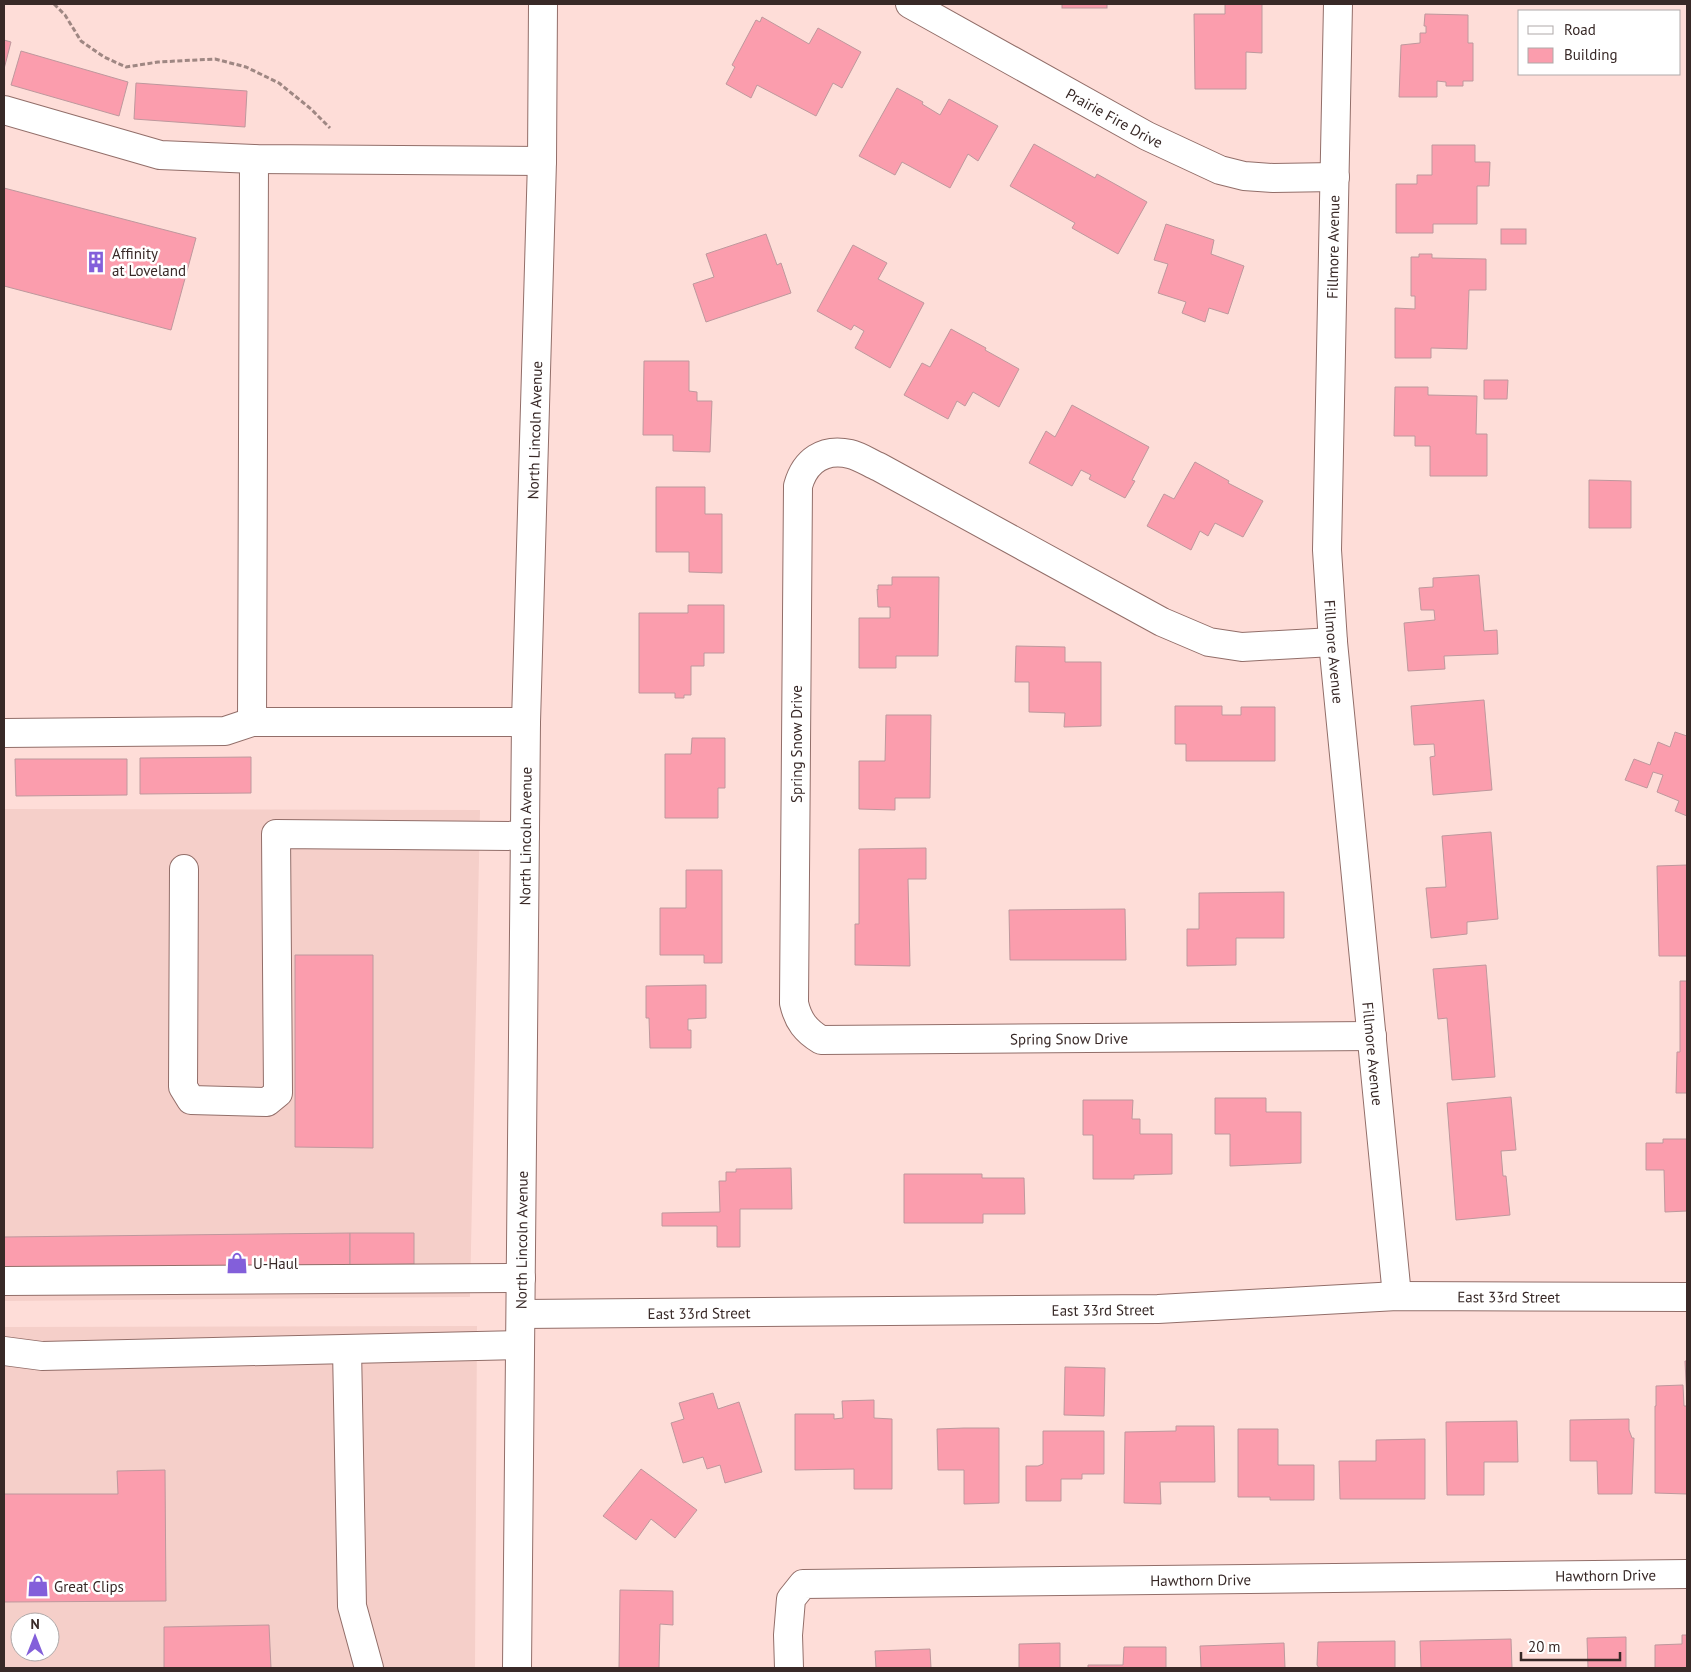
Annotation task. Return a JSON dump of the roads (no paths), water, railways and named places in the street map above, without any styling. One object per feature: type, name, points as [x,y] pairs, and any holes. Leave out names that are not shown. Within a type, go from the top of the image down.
[{"type":"street","name":"North Lincoln Avenue","points":[[517,1668],[526,722],[542,161],[544,4]]},
{"type":"street","name":"Prairie Fire Drive","points":[[910,4],[1147,136],[1220,170],[1244,176],[1274,178],[1335,177]]},
{"type":"street","name":"Fillmore Avenue","points":[[1338,4],[1327,550],[1333,642],[1397,1296]]},
{"type":"street","points":[[4,110],[160,155],[254,159],[542,161]]},
{"type":"street","points":[[252,722],[254,159]]},
{"type":"street","name":"Spring Snow Drive","points":[[1333,642],[1242,647],[1209,642],[1162,622],[872,464],[849,454],[835,453],[821,456],[809,462],[801,475],[798,486],[794,1003],[796,1015],[802,1025],[821,1040],[1372,1036]]},
{"type":"street","points":[[4,733],[225,731],[252,722],[526,722]]},
{"type":"street","points":[[184,869],[183,1088],[191,1100],[266,1102],[278,1094],[276,834],[525,836]]},
{"type":"street","points":[[4,1281],[521,1278]]},
{"type":"street","name":"East 33rd Street","points":[[521,1314],[1158,1310],[1397,1296],[1687,1298]]},
{"type":"street","points":[[4,1351],[42,1356],[520,1345]]},
{"type":"street","points":[[347,1349],[352,1606],[369,1668]]},
{"type":"street","name":"Hawthorn Drive","points":[[789,1668],[788,1635],[791,1599],[803,1584],[1687,1574]]},
{"type":"place","name":"Affinity at Loveland","points":[[96,262]]},
{"type":"place","name":"U-Haul","points":[[237,1263]]},
{"type":"place","name":"Great Clips","points":[[38,1586]]}]
